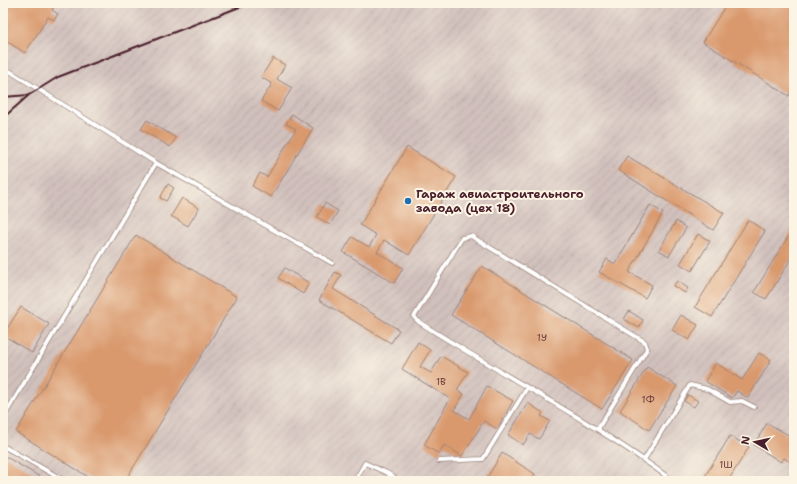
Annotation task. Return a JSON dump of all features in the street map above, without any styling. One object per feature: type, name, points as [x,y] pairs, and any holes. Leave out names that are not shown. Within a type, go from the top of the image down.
[{"type":"lane","points":[[3,67],[156,164],[332,263]]},
{"type":"lane","points":[[3,418],[156,164]]},
{"type":"lane","points":[[599,430],[599,427],[647,349],[645,342],[471,236],[462,238],[414,317],[419,322],[469,354],[599,430],[674,481]]},
{"type":"lane","points":[[644,460],[690,385],[707,389],[730,402],[742,401],[754,407]]},
{"type":"lane","points":[[439,461],[483,459],[527,388]]},
{"type":"lane","points":[[3,446],[65,481]]},
{"type":"lane","points":[[355,481],[365,463],[400,481]]},
{"type":"shaded area","points":[[3,3],[794,3],[794,481],[3,481]]},
{"type":"building","points":[[3,3],[56,3],[52,10],[58,14],[54,20],[48,17],[25,53],[3,39]]},
{"type":"building","points":[[727,3],[794,3],[794,87],[789,96],[703,42]]},
{"type":"building","points":[[273,58],[285,65],[277,79],[292,88],[278,111],[261,101],[272,84],[261,77]]},
{"type":"building","points":[[292,114],[313,128],[271,197],[252,186],[260,173],[267,177],[296,129],[286,124]]},
{"type":"building","points":[[147,120],[176,138],[170,147],[141,129]]},
{"type":"building","name":"Гараж авиастроительного завода (цех 18)","points":[[407,147],[456,177],[409,255],[384,240],[377,252],[403,268],[394,283],[343,252],[352,237],[369,247],[376,235],[360,225]]},
{"type":"building","points":[[627,156],[724,213],[713,230],[618,170]]},
{"type":"building","points":[[168,184],[174,188],[166,201],[160,198]]},
{"type":"building","points":[[182,198],[199,208],[188,226],[171,216]]},
{"type":"building","points":[[325,203],[338,211],[330,225],[317,217]]},
{"type":"building","points":[[650,205],[663,213],[629,272],[652,285],[645,298],[599,272],[607,259],[615,264]]},
{"type":"building","points":[[748,220],[765,231],[712,317],[695,307]]},
{"type":"building","points":[[676,221],[686,228],[669,256],[659,250]]},
{"type":"building","points":[[794,227],[794,261],[791,259],[766,299],[754,292]]},
{"type":"building","points":[[698,234],[710,241],[692,271],[680,264]]},
{"type":"building","points":[[136,235],[237,297],[125,481],[95,481],[16,432]]},
{"type":"building","points":[[482,266],[633,360],[602,409],[451,315]]},
{"type":"building","points":[[285,268],[309,283],[303,294],[278,278]]},
{"type":"building","points":[[335,272],[341,275],[333,289],[399,330],[391,343],[319,300]]},
{"type":"building","points":[[677,281],[688,288],[685,293],[673,286]]},
{"type":"building","points":[[21,307],[49,324],[32,353],[3,335]]},
{"type":"building","points":[[629,311],[643,320],[639,328],[624,319]]},
{"type":"building","points":[[681,315],[698,325],[689,340],[672,330]]},
{"type":"building","points":[[418,342],[430,350],[420,367],[431,373],[441,356],[468,372],[457,390],[464,394],[454,410],[469,419],[487,386],[513,401],[497,429],[484,421],[462,456],[444,445],[439,454],[424,445],[450,399],[402,369]]},
{"type":"building","points":[[759,353],[771,360],[748,398],[737,391],[732,398],[705,381],[716,363],[742,380]]},
{"type":"building","points":[[647,367],[677,386],[649,430],[620,411]]},
{"type":"building","points":[[688,395],[698,401],[694,407],[684,401]]},
{"type":"building","points":[[528,403],[543,413],[541,416],[550,421],[539,439],[530,434],[523,445],[508,435]]},
{"type":"building","points":[[767,423],[794,438],[794,464],[784,458],[781,462],[754,445]]},
{"type":"building","points":[[730,436],[749,447],[728,481],[702,481]]},
{"type":"building","points":[[502,453],[535,474],[531,481],[485,481]]},
{"type":"building","points":[[3,455],[47,481],[12,481],[3,476]]},
{"type":"railway","points":[[3,97],[29,95],[58,77],[250,3]]},
{"type":"railway","points":[[3,118],[29,95]]},
{"type":"place","name":"Гараж авиастроительного завода (цех 18)","points":[[408,201]]}]
